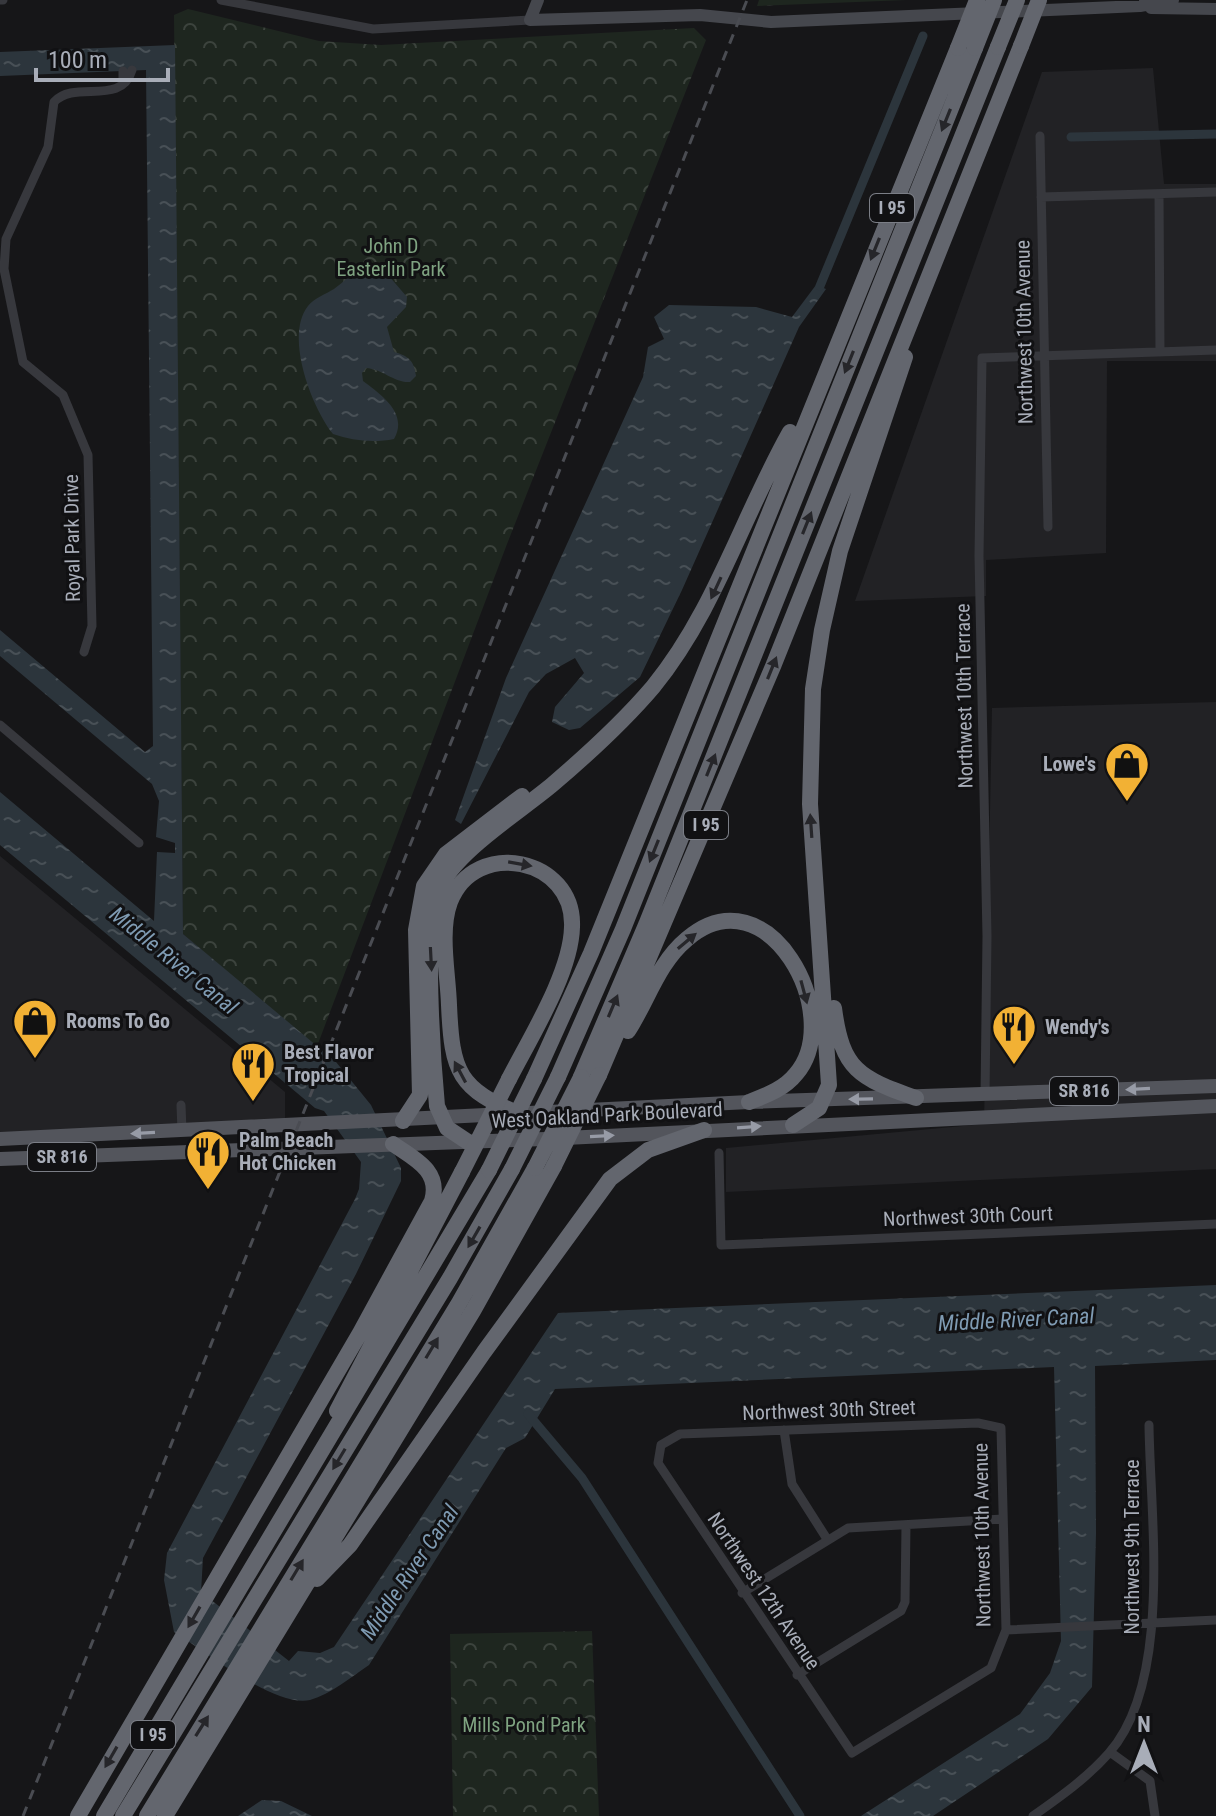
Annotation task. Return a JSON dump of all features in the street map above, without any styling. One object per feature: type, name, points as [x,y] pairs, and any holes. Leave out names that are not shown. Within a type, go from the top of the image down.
[{"type":"highway","name":"I 95","points":[[104,1816],[232,1621],[315,1465],[489,1170],[534,1079],[587,963],[826,368],[966,48],[977,0]]},
{"type":"highway","points":[[232,1621],[444,1288],[512,1169],[558,1077],[623,929],[766,570],[966,48],[994,0]]},
{"type":"highway","points":[[263,1640],[475,1276],[581,1077],[638,945],[1017,0]]},
{"type":"highway","name":"I 95","points":[[165,1816],[263,1640],[297,1600],[473,1311],[554,1166],[599,1075],[750,720],[1039,0]]},
{"type":"highway","points":[[793,1125],[815,1111],[825,1100],[829,1078],[809,789],[817,659],[846,527],[899,382],[917,305]]},
{"type":"highway","points":[[852,468],[885,327]]},
{"type":"highway","points":[[468,1142],[451,1132],[441,1119],[436,1101],[430,934],[432,910],[439,887],[453,867],[556,781],[652,687],[691,634],[714,592],[766,475],[826,368]]},
{"type":"highway","points":[[699,685],[766,570]]},
{"type":"highway","points":[[398,1121],[420,1095],[416,923],[427,880],[446,854],[607,732]]},
{"type":"highway","points":[[315,1465],[346,1391],[462,1172],[509,1079],[571,941],[573,921],[566,897],[555,881],[538,868],[513,862],[486,866],[464,881],[450,904],[446,933],[451,1048],[456,1067],[474,1092],[522,1115]]},
{"type":"highway","points":[[599,1075],[674,952],[705,927],[741,922],[768,932],[790,956],[806,998],[810,1028],[807,1055],[797,1074],[778,1090],[749,1102]]},
{"type":"highway","points":[[821,933],[837,1034],[847,1060],[874,1083],[916,1098]]},
{"type":"highway","points":[[297,1600],[350,1545],[484,1352],[610,1179],[648,1150],[704,1130]]},
{"type":"highway","points":[[78,1816],[360,1333],[432,1201],[434,1186],[430,1173],[393,1144]]},
{"type":"highway","points":[[123,1816],[209,1659]]},
{"type":"highway","points":[[147,1816],[241,1678]]},
{"type":"main road","name":"West Oakland Park Boulevard","points":[[0,1139],[749,1102],[1216,1086]]},
{"type":"main road","points":[[958,1117],[975,1108],[985,1095]]},
{"type":"main road","name":"West Oakland Park Boulevard","points":[[3,1159],[314,1145],[468,1142],[1216,1106]]},
{"type":"main road","points":[[159,1152],[172,1146],[182,1131],[193,1145],[210,1150]]},
{"type":"main road","points":[[3,1159],[10,1149],[28,1138]]},
{"type":"street","points":[[221,0],[373,29],[700,15],[771,22],[1140,6],[1173,0]]},
{"type":"street","points":[[530,20],[538,0]]},
{"type":"street","points":[[1140,6],[1166,10],[1216,9]]},
{"type":"street","name":"Royal Park Drive","points":[[84,652],[92,626],[88,455],[63,395],[27,369],[19,354],[4,255],[13,219],[48,147],[54,102],[63,94],[109,91],[123,83],[127,70]]},
{"type":"street","name":"Northwest 10th Avenue","points":[[1040,136],[1048,527]]},
{"type":"street","points":[[1041,197],[1216,192]]},
{"type":"street","points":[[1159,194],[1160,352]]},
{"type":"street","points":[[1044,357],[1216,350]]},
{"type":"street","name":"Northwest 10th Terrace","points":[[985,1095],[988,950],[979,556],[982,358],[1044,357]]},
{"type":"street","points":[[0,725],[139,843]]},
{"type":"street","points":[[181,1105],[182,1131]]},
{"type":"street","name":"Northwest 30th Court","points":[[719,1153],[721,1245],[1216,1224]]},
{"type":"street","name":"Northwest 30th Street","points":[[661,1445],[680,1434],[978,1423],[1001,1428]]},
{"type":"street","name":"Northwest 9th Terrace","points":[[1033,1816],[1066,1793],[1110,1752],[1133,1712],[1149,1662],[1152,1624],[1149,1425]]},
{"type":"street","name":"Northwest 10th Avenue","points":[[852,1753],[991,1668],[1006,1630],[1001,1428]]},
{"type":"street","points":[[784,1430],[792,1484],[827,1539]]},
{"type":"street","name":"Northwest 12th Avenue","points":[[661,1445],[658,1463],[742,1593],[852,1753]]},
{"type":"street","points":[[742,1593],[848,1528],[1003,1519]]},
{"type":"street","points":[[797,1675],[901,1611],[905,1602],[906,1525]]},
{"type":"street","points":[[1006,1630],[1216,1620]]},
{"type":"street","points":[[1110,1752],[1150,1781],[1155,1816]]},
{"type":"shaded area","points":[[1153,68],[1164,184],[1216,184],[1216,361],[1107,361],[1106,553],[986,560],[986,596],[855,601],[1042,72]]},
{"type":"shaded area","points":[[1216,702],[1216,1169],[726,1192],[726,1148],[984,1124],[992,708]]},
{"type":"shaded area","points":[[0,856],[285,1092],[285,1121],[0,1133]]},
{"type":"green space","points":[[759,0],[906,0],[757,6]]},
{"type":"green space","name":"John D Easterlin Park","points":[[188,9],[319,41],[381,45],[694,28],[706,40],[507,544],[316,1049],[183,934],[174,15]]},
{"type":"green space","name":"Mills Pond Park","points":[[592,1631],[599,1816],[453,1816],[450,1634]]},
{"type":"water","name":"Middle River Canal","points":[[175,45],[183,934],[336,1062],[371,1105],[401,1168],[401,1181],[356,1274],[203,1558],[201,1592],[289,1661],[298,1651],[320,1653],[334,1647],[558,1313],[1216,1285],[1216,1360],[1095,1366],[1096,1533],[1092,1687],[1048,1739],[933,1816],[861,1816],[1020,1714],[1050,1673],[1061,1641],[1054,1367],[555,1389],[525,1438],[506,1448],[369,1665],[341,1685],[310,1700],[278,1695],[240,1676],[174,1632],[164,1580],[167,1553],[355,1199],[361,1162],[324,1111],[315,1108],[0,845],[0,792],[154,921],[157,852],[175,853],[175,843],[156,837],[159,801],[152,784],[0,656],[0,630],[145,752],[153,746],[146,70],[0,76],[0,52]]},
{"type":"water","points":[[363,265],[388,275],[407,297],[406,307],[387,327],[394,352],[410,360],[416,376],[410,382],[404,382],[372,369],[366,368],[362,373],[363,381],[384,398],[395,413],[398,430],[394,439],[364,441],[333,434],[310,390],[300,353],[301,319],[308,306]]},
{"type":"water","points":[[816,285],[826,289],[799,327],[640,677],[580,728],[569,730],[552,722],[555,707],[584,673],[575,658],[546,674],[529,692],[461,824],[455,820],[506,678],[643,377],[648,347],[664,339],[654,317],[669,305],[756,307],[792,317]]},
{"type":"water","points":[[262,1800],[281,1801],[312,1816],[238,1816]]},
{"type":"waterway","points":[[820,286],[923,36]]},
{"type":"waterway","points":[[1071,137],[1216,134]]},
{"type":"waterway","points":[[528,1414],[582,1478],[800,1816]]},
{"type":"railway","points":[[23,1816],[747,0]]},
{"type":"place","name":"Lowe's","points":[[1127,803]]},
{"type":"place","name":"Rooms To Go","points":[[35,1060]]},
{"type":"place","name":"Wendy's","points":[[1014,1066]]},
{"type":"place","name":"Best Flavor Tropical","points":[[253,1103]]},
{"type":"place","name":"Palm Beach Hot Chicken","points":[[208,1191]]}]
